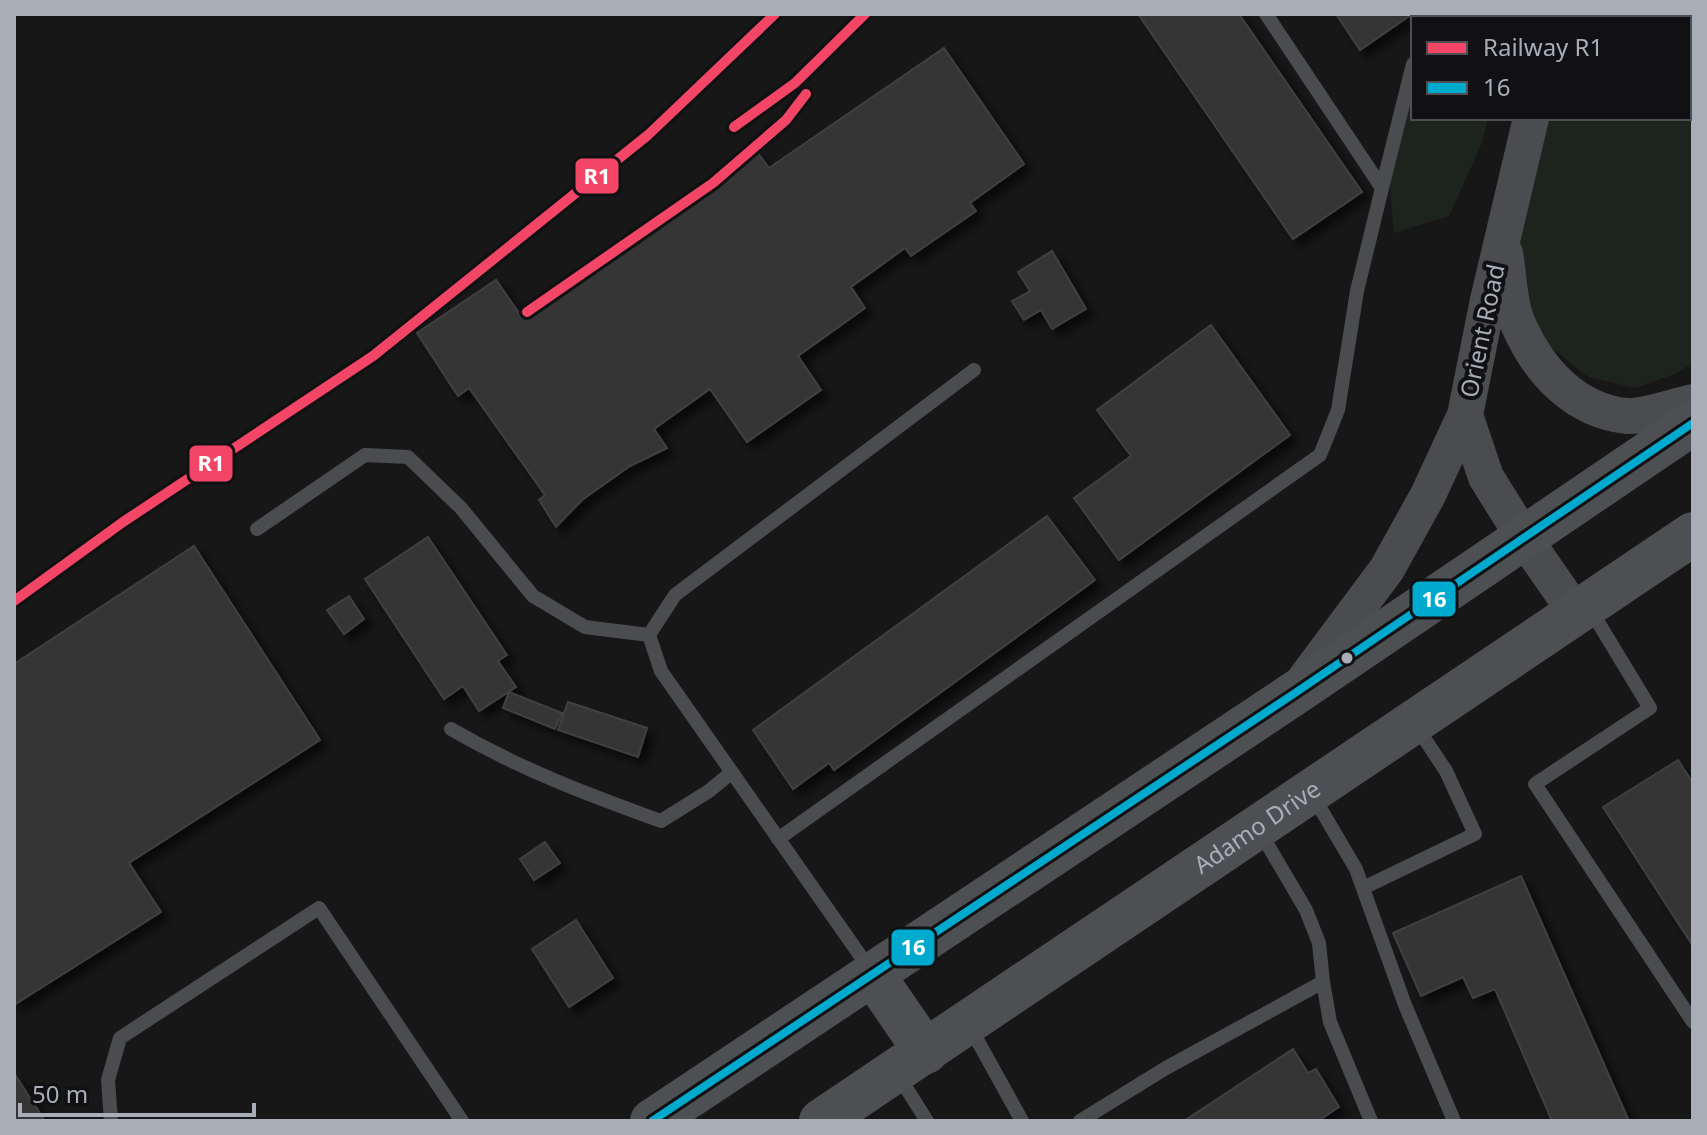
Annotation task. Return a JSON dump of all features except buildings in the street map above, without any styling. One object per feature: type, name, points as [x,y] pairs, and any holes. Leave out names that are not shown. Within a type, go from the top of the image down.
[{"type":"main road","points":[[652,1121],[1295,693],[1693,423]]},
{"type":"main road","name":"Adamo Drive","points":[[821,1121],[1693,534]]},
{"type":"main road","points":[[873,975],[911,1062]]},
{"type":"street","name":"Orient Road","points":[[1531,120],[1465,415],[1486,477],[1524,538],[1582,609]]},
{"type":"street","points":[[1503,238],[1517,323],[1541,363],[1565,391],[1594,409],[1629,416],[1693,402]]},
{"type":"street","points":[[1295,693],[1387,569],[1428,495],[1465,415]]},
{"type":"lane","points":[[1266,14],[1382,188]]},
{"type":"lane","points":[[778,839],[1320,455],[1338,410],[1357,291],[1411,72]]},
{"type":"lane","points":[[649,635],[675,595],[974,370]]},
{"type":"lane","points":[[257,529],[365,455],[408,457],[461,508],[533,596],[585,627],[649,635]]},
{"type":"lane","points":[[1582,609],[1650,708],[1535,784],[1693,1022]]},
{"type":"lane","points":[[649,635],[661,671],[873,975]]},
{"type":"lane","points":[[1363,888],[1475,834],[1446,771],[1414,722]]},
{"type":"lane","points":[[451,729],[499,757],[661,821],[709,791],[732,772]]},
{"type":"lane","points":[[1311,792],[1356,869],[1405,1005],[1454,1121]]},
{"type":"lane","points":[[1258,828],[1306,910],[1319,943],[1330,1022],[1371,1121]]},
{"type":"lane","points":[[111,1121],[108,1080],[120,1038],[319,908],[462,1121]]},
{"type":"lane","points":[[1080,1121],[1166,1068],[1323,982]]},
{"type":"lane","points":[[968,1023],[1022,1121]]},
{"type":"lane","points":[[911,1062],[927,1121]]},
{"type":"shaded area","points":[[1693,14],[1693,363],[1675,374],[1635,388],[1588,377],[1549,346],[1512,275],[1533,120],[1691,120],[1691,16],[1552,16]]},
{"type":"shaded area","points":[[1411,84],[1411,120],[1488,120],[1482,143],[1449,216],[1394,233],[1388,166]]},
{"type":"rail line","name":"R1","points":[[14,601],[123,522],[373,356],[648,135],[775,14]]},
{"type":"rail line","name":"R1","points":[[734,127],[795,83],[865,14]]},
{"type":"rail line","name":"R1","points":[[527,312],[713,183],[786,120],[806,94]]},
{"type":"transit line","name":"16","points":[[652,1121],[1295,693],[1693,423]]}]
